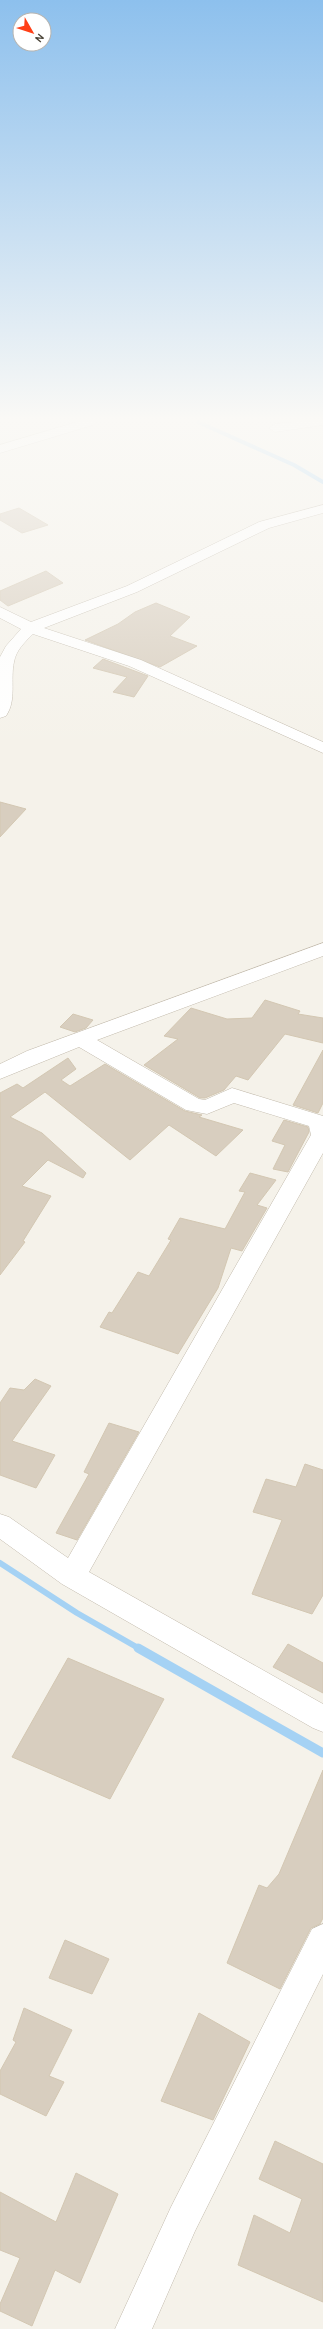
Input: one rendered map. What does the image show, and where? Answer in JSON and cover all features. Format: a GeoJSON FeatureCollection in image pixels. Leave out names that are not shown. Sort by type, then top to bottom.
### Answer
{"type":"FeatureCollection","features":[{"type":"Feature","properties":{"kind":"street"},"geometry":{"type":"LineString","coordinates":[[0,713],[6,662],[11,649],[30,628],[132,589],[252,531]]}},
{"type":"Feature","properties":{"kind":"street"},"geometry":{"type":"LineString","coordinates":[[0,612],[30,628],[135,663],[323,748]]}},
{"type":"Feature","properties":{"kind":"street"},"geometry":{"type":"LineString","coordinates":[[0,1072],[34,1056],[323,949]]}},
{"type":"Feature","properties":{"kind":"street"},"geometry":{"type":"LineString","coordinates":[[72,1576],[322,1135],[318,1122],[232,1095],[207,1107],[194,1105],[81,1039]]}},
{"type":"Feature","properties":{"kind":"street"},"geometry":{"type":"LineString","coordinates":[[0,1525],[72,1576],[323,1719]]}},
{"type":"Feature","properties":{"kind":"street"},"geometry":{"type":"LineString","coordinates":[[133,2329],[183,2219],[323,1940]]}},
{"type":"Feature","properties":{"kind":"building"},"geometry":{"type":"Polygon","coordinates":[[[18,531],[30,531],[22,533],[18,531]]]}},
{"type":"Feature","properties":{"kind":"building"},"geometry":{"type":"Polygon","coordinates":[[[46,571],[63,583],[8,606],[0,600],[0,591],[46,571]]]}},
{"type":"Feature","properties":{"kind":"building"},"geometry":{"type":"Polygon","coordinates":[[[156,603],[190,617],[170,636],[197,646],[160,667],[85,640],[118,624],[135,612],[156,603]]]}},
{"type":"Feature","properties":{"kind":"building"},"geometry":{"type":"Polygon","coordinates":[[[103,659],[148,676],[134,697],[113,692],[127,677],[93,668],[103,659]]]}},
{"type":"Feature","properties":{"kind":"building"},"geometry":{"type":"Polygon","coordinates":[[[0,802],[26,809],[0,837],[0,802]]]}},
{"type":"Feature","properties":{"kind":"building"},"geometry":{"type":"Polygon","coordinates":[[[265,1000],[300,1011],[298,1014],[323,1018],[323,1043],[285,1034],[248,1080],[236,1076],[224,1090],[205,1098],[200,1098],[144,1065],[178,1039],[164,1036],[191,1008],[227,1019],[252,1018],[265,1000]]]}},
{"type":"Feature","properties":{"kind":"building"},"geometry":{"type":"Polygon","coordinates":[[[73,1014],[93,1020],[86,1028],[75,1032],[60,1027],[73,1014]]]}},
{"type":"Feature","properties":{"kind":"building"},"geometry":{"type":"Polygon","coordinates":[[[323,1050],[323,1103],[318,1113],[293,1105],[323,1050]]]}},
{"type":"Feature","properties":{"kind":"building"},"geometry":{"type":"Polygon","coordinates":[[[68,1058],[76,1069],[61,1080],[70,1086],[105,1064],[185,1111],[202,1115],[199,1117],[243,1130],[216,1156],[169,1125],[130,1160],[45,1092],[10,1117],[42,1133],[86,1173],[83,1178],[48,1160],[22,1186],[51,1196],[23,1241],[25,1242],[0,1275],[0,1093],[17,1084],[23,1088],[68,1058]]]}},
{"type":"Feature","properties":{"kind":"building"},"geometry":{"type":"Polygon","coordinates":[[[284,1120],[308,1127],[309,1132],[288,1172],[273,1169],[285,1145],[272,1141],[284,1120]]]}},
{"type":"Feature","properties":{"kind":"building"},"geometry":{"type":"Polygon","coordinates":[[[250,1173],[276,1180],[257,1205],[267,1208],[242,1251],[231,1248],[218,1288],[178,1354],[100,1327],[109,1312],[112,1313],[138,1272],[149,1276],[171,1240],[168,1239],[180,1218],[225,1229],[245,1192],[239,1191],[250,1173]]]}},
{"type":"Feature","properties":{"kind":"building"},"geometry":{"type":"Polygon","coordinates":[[[35,1379],[51,1386],[12,1441],[55,1455],[36,1488],[0,1475],[0,1403],[10,1388],[24,1390],[35,1379]]]}},
{"type":"Feature","properties":{"kind":"building"},"geometry":{"type":"Polygon","coordinates":[[[109,1423],[139,1432],[77,1540],[56,1533],[89,1474],[84,1472],[109,1423]]]}},
{"type":"Feature","properties":{"kind":"building"},"geometry":{"type":"Polygon","coordinates":[[[305,1464],[323,1470],[323,1595],[312,1614],[252,1594],[282,1520],[253,1512],[266,1479],[296,1487],[305,1464]]]}},
{"type":"Feature","properties":{"kind":"building"},"geometry":{"type":"Polygon","coordinates":[[[288,1644],[323,1663],[323,1693],[273,1667],[288,1644]]]}},
{"type":"Feature","properties":{"kind":"building"},"geometry":{"type":"Polygon","coordinates":[[[68,1658],[164,1699],[110,1799],[12,1757],[68,1658]]]}},
{"type":"Feature","properties":{"kind":"building"},"geometry":{"type":"Polygon","coordinates":[[[323,1770],[323,1918],[320,1924],[311,1928],[280,1989],[227,1963],[259,1885],[267,1888],[279,1874],[323,1770]]]}},
{"type":"Feature","properties":{"kind":"building"},"geometry":{"type":"Polygon","coordinates":[[[65,1940],[109,1959],[92,1994],[49,1978],[65,1940]]]}},
{"type":"Feature","properties":{"kind":"building"},"geometry":{"type":"Polygon","coordinates":[[[24,2008],[72,2030],[49,2076],[64,2082],[46,2116],[0,2094],[0,2071],[16,2042],[13,2040],[24,2008]]]}},
{"type":"Feature","properties":{"kind":"building"},"geometry":{"type":"Polygon","coordinates":[[[199,2013],[250,2042],[213,2120],[161,2101],[199,2013]]]}},
{"type":"Feature","properties":{"kind":"building"},"geometry":{"type":"Polygon","coordinates":[[[275,2141],[323,2164],[323,2302],[238,2265],[254,2215],[290,2233],[302,2199],[259,2179],[275,2141]]]}},
{"type":"Feature","properties":{"kind":"building"},"geometry":{"type":"Polygon","coordinates":[[[76,2173],[118,2194],[80,2283],[55,2270],[32,2326],[0,2311],[0,2304],[20,2258],[0,2250],[0,2192],[56,2222],[76,2173]]]}},
{"type":"Feature","properties":{"kind":"waterway"},"geometry":{"type":"LineString","coordinates":[[0,1563],[77,1613],[140,1649]]}},
{"type":"Feature","properties":{"kind":"waterway"},"geometry":{"type":"LineString","coordinates":[[138,1648],[323,1753]]}}]}
